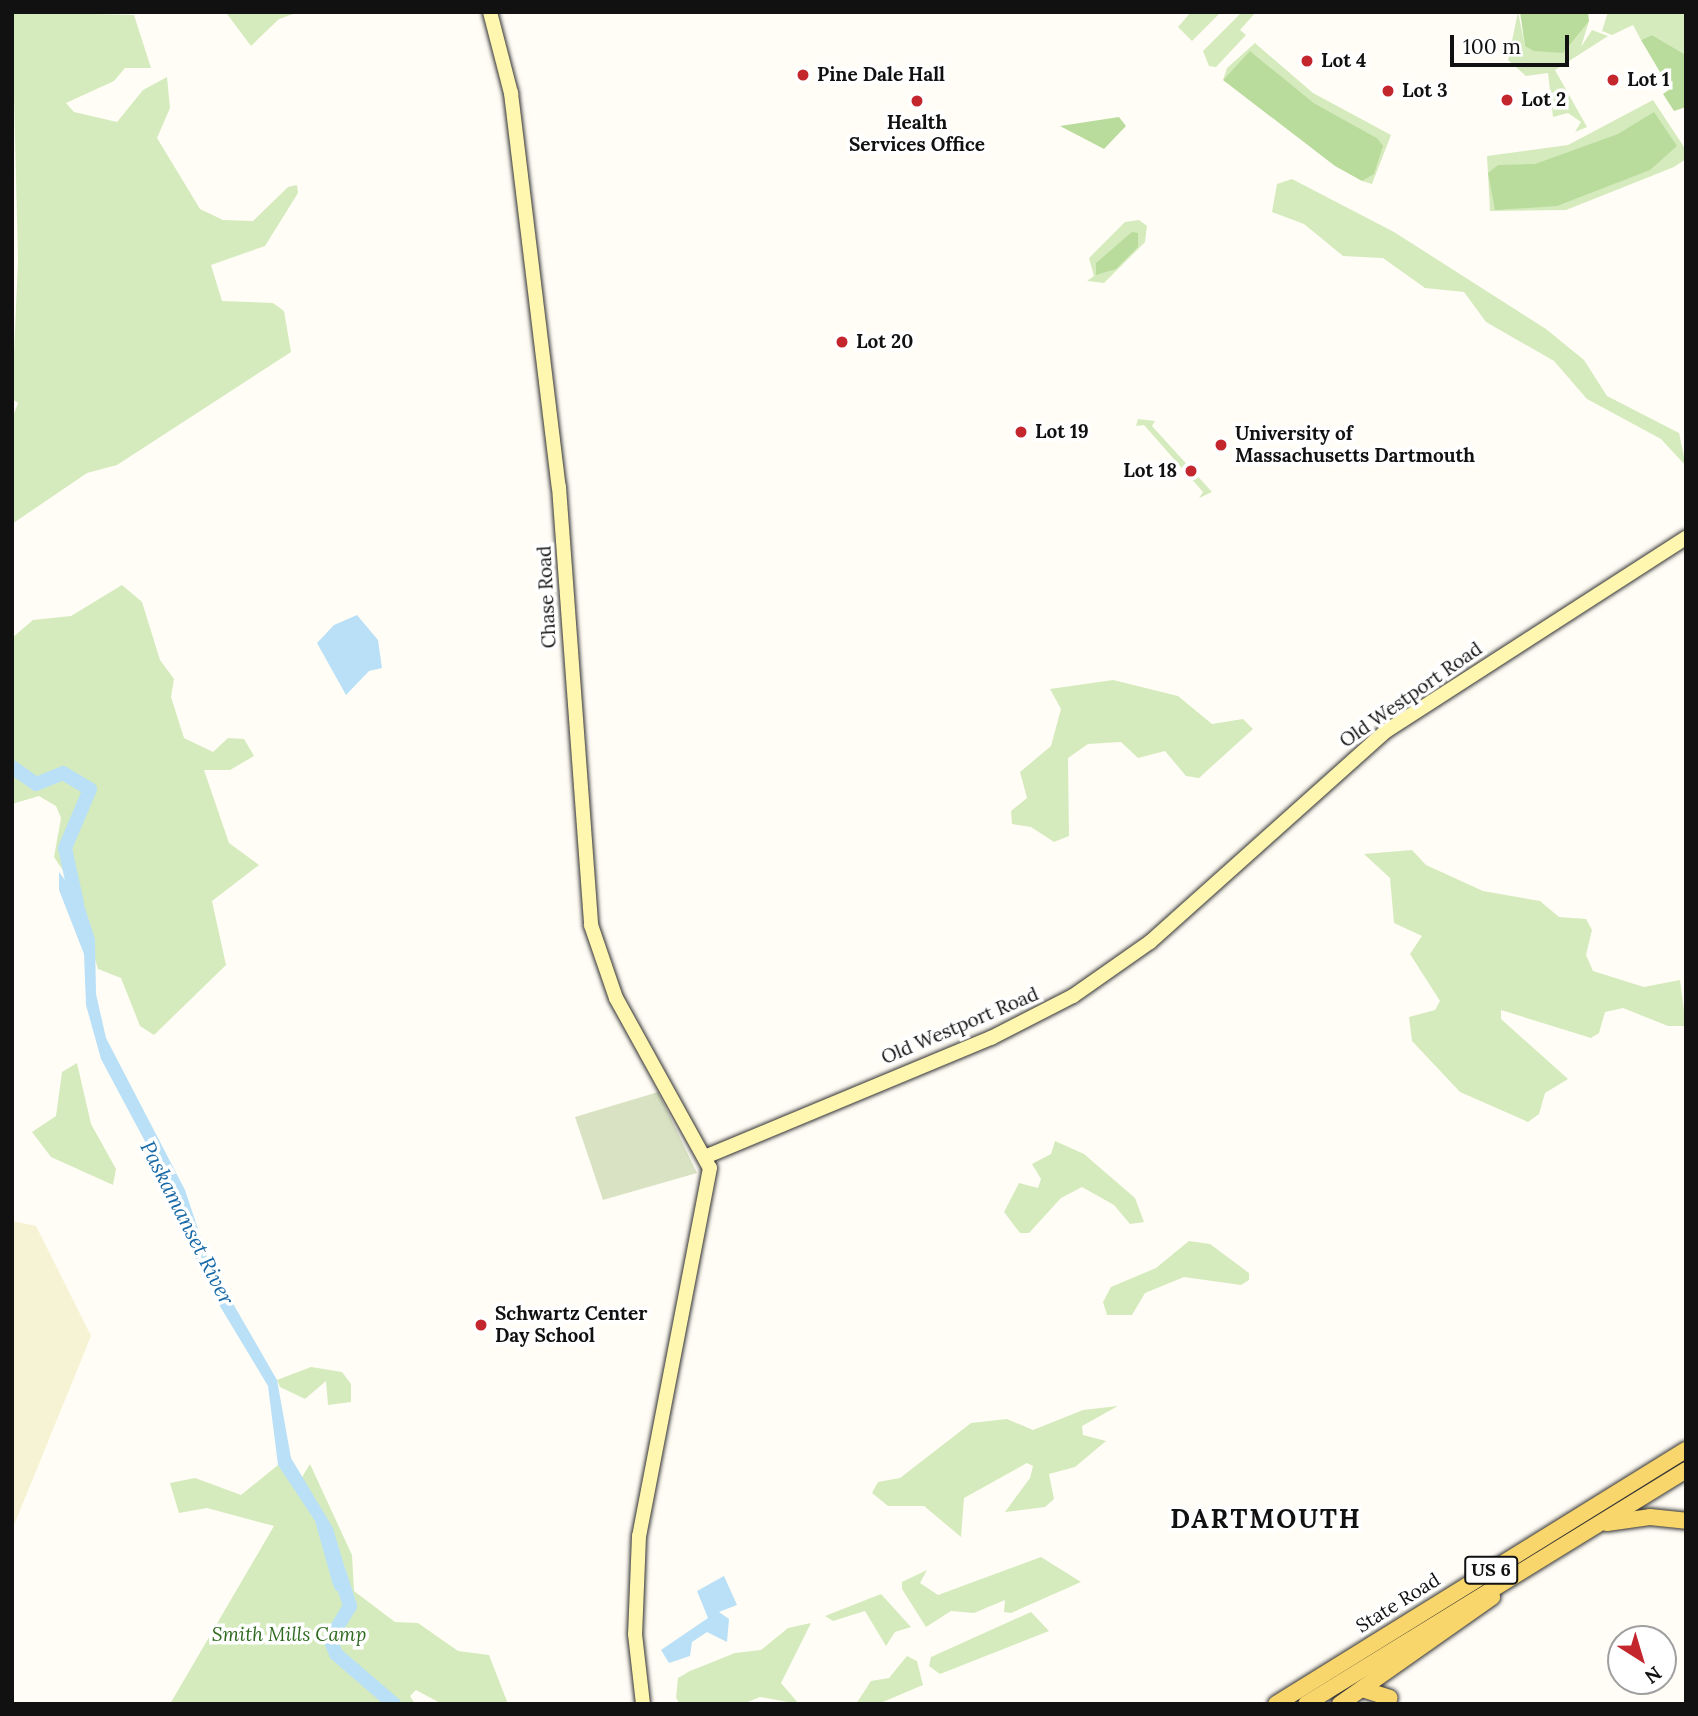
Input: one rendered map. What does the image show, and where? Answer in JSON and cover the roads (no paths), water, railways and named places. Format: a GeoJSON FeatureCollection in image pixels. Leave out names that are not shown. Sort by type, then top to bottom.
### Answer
{"type":"FeatureCollection","features":[{"type":"Feature","properties":{"kind":"main road","name":"Chase Road"},"geometry":{"type":"LineString","coordinates":[[489,12],[511,93],[559,487],[591,925],[616,998],[707,1156]]}},
{"type":"Feature","properties":{"kind":"main road","name":"Old Westport Road"},"geometry":{"type":"LineString","coordinates":[[707,1156],[990,1038],[1073,996],[1150,942],[1386,731],[1686,538]]}},
{"type":"Feature","properties":{"kind":"main road"},"geometry":{"type":"LineString","coordinates":[[643,1704],[635,1634],[639,1536],[711,1184],[707,1156]]}},
{"type":"Feature","properties":{"kind":"main road","name":"State Road"},"geometry":{"type":"LineString","coordinates":[[1276,1704],[1686,1450]]}},
{"type":"Feature","properties":{"kind":"main road","name":"State Road"},"geometry":{"type":"LineString","coordinates":[[1306,1704],[1686,1470]]}},
{"type":"Feature","properties":{"kind":"main road"},"geometry":{"type":"LineString","coordinates":[[1594,1526],[1641,1517],[1686,1521]]}},
{"type":"Feature","properties":{"kind":"main road"},"geometry":{"type":"LineString","coordinates":[[1340,1704],[1463,1623],[1526,1568]]}},
{"type":"Feature","properties":{"kind":"main road"},"geometry":{"type":"LineString","coordinates":[[1362,1689],[1390,1698],[1391,1671]]}},
{"type":"Feature","properties":{"kind":"water"},"geometry":{"type":"Polygon","coordinates":[[[357,615],[378,640],[382,668],[369,671],[346,695],[317,643],[334,625],[357,615]]]}},
{"type":"Feature","properties":{"kind":"water"},"geometry":{"type":"Polygon","coordinates":[[[59,872],[84,905],[95,939],[96,994],[106,1038],[185,1190],[209,1262],[277,1380],[291,1458],[333,1528],[351,1589],[336,1591],[333,1585],[315,1521],[278,1465],[268,1386],[215,1298],[167,1201],[164,1177],[101,1059],[86,1005],[84,954],[59,890],[59,872]]]}},
{"type":"Feature","properties":{"kind":"water"},"geometry":{"type":"Polygon","coordinates":[[[724,1576],[737,1605],[719,1612],[729,1619],[727,1642],[707,1632],[692,1642],[690,1656],[669,1663],[661,1650],[708,1618],[697,1591],[724,1576]]]}},
{"type":"Feature","properties":{"kind":"waterway","name":"Paskamanset River"},"geometry":{"type":"LineString","coordinates":[[12,767],[36,784],[63,773],[90,789],[65,848],[77,903]]}},
{"type":"Feature","properties":{"kind":"waterway","name":"Paskamanset River"},"geometry":{"type":"LineString","coordinates":[[339,1572],[350,1606],[330,1639],[336,1654],[394,1704]]}},
{"type":"Feature","properties":{"kind":"place","name":"Lot 4"},"geometry":{"type":"Point","coordinates":[1307,61]}},
{"type":"Feature","properties":{"kind":"place","name":"Pine Dale Hall"},"geometry":{"type":"Point","coordinates":[803,75]}},
{"type":"Feature","properties":{"kind":"place","name":"Lot 1"},"geometry":{"type":"Point","coordinates":[1613,80]}},
{"type":"Feature","properties":{"kind":"place","name":"Lot 3"},"geometry":{"type":"Point","coordinates":[1388,91]}},
{"type":"Feature","properties":{"kind":"place","name":"Lot 2"},"geometry":{"type":"Point","coordinates":[1507,100]}},
{"type":"Feature","properties":{"kind":"place","name":"Health Services Office"},"geometry":{"type":"Point","coordinates":[917,101]}},
{"type":"Feature","properties":{"kind":"place","name":"Lot 20"},"geometry":{"type":"Point","coordinates":[842,342]}},
{"type":"Feature","properties":{"kind":"place","name":"Lot 19"},"geometry":{"type":"Point","coordinates":[1021,432]}},
{"type":"Feature","properties":{"kind":"place","name":"University of Massachusetts Dartmouth"},"geometry":{"type":"Point","coordinates":[1221,445]}},
{"type":"Feature","properties":{"kind":"place","name":"Lot 18"},"geometry":{"type":"Point","coordinates":[1191,471]}},
{"type":"Feature","properties":{"kind":"place","name":"Schwartz Center Day School"},"geometry":{"type":"Point","coordinates":[481,1325]}},
{"type":"Feature","properties":{"kind":"district","name":"DARTMOUTH"},"geometry":{"type":"Point","coordinates":[1266,1519]}},
{"type":"Feature","properties":{"kind":"park label","name":"Smith Mills Camp"},"geometry":{"type":"Point","coordinates":[289,1635]}}]}
